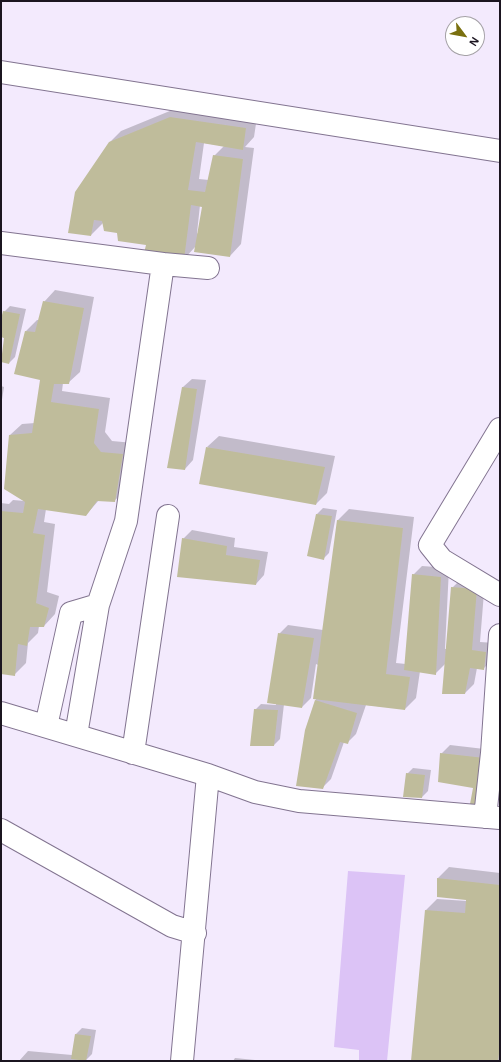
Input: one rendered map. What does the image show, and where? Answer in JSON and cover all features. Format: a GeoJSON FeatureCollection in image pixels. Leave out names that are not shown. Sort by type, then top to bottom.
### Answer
{"type":"FeatureCollection","features":[{"type":"Feature","properties":{"kind":"street"},"geometry":{"type":"LineString","coordinates":[[1,72],[500,151]]}},
{"type":"Feature","properties":{"kind":"street"},"geometry":{"type":"LineString","coordinates":[[1,243],[163,264],[208,268]]}},
{"type":"Feature","properties":{"kind":"street"},"geometry":{"type":"LineString","coordinates":[[76,735],[98,605],[126,521],[163,264]]}},
{"type":"Feature","properties":{"kind":"street"},"geometry":{"type":"LineString","coordinates":[[500,429],[430,545],[442,560],[500,595]]}},
{"type":"Feature","properties":{"kind":"street"},"geometry":{"type":"LineString","coordinates":[[133,753],[168,516]]}},
{"type":"Feature","properties":{"kind":"street"},"geometry":{"type":"LineString","coordinates":[[46,726],[71,613],[98,605]]}},
{"type":"Feature","properties":{"kind":"street"},"geometry":{"type":"LineString","coordinates":[[1,713],[208,775],[255,792],[299,801],[492,818],[492,753],[500,634]]}},
{"type":"Feature","properties":{"kind":"street"},"geometry":{"type":"LineString","coordinates":[[182,1061],[208,775]]}},
{"type":"Feature","properties":{"kind":"street"},"geometry":{"type":"LineString","coordinates":[[1,830],[172,926],[194,932]]}},
{"type":"Feature","properties":{"kind":"shaded area"},"geometry":{"type":"Polygon","coordinates":[[[348,871],[405,875],[387,1061],[359,1061],[359,1050],[334,1047],[348,871]]]}},
{"type":"Feature","properties":{"kind":"building"},"geometry":{"type":"Polygon","coordinates":[[[170,117],[246,128],[243,150],[196,142],[188,190],[205,192],[213,155],[243,159],[230,257],[194,252],[202,207],[191,205],[184,260],[144,253],[146,245],[118,241],[117,233],[104,231],[102,221],[94,220],[91,236],[68,233],[75,192],[109,142],[170,117]]]}},
{"type":"Feature","properties":{"kind":"building"},"geometry":{"type":"Polygon","coordinates":[[[43,301],[84,308],[69,384],[54,384],[51,402],[99,409],[94,443],[101,452],[123,454],[115,502],[97,501],[86,516],[38,509],[33,533],[45,535],[36,603],[49,608],[44,627],[30,627],[27,646],[18,644],[15,676],[1,674],[1,511],[23,513],[25,502],[4,489],[9,435],[32,433],[40,380],[14,374],[25,331],[35,332],[43,301]]]}},
{"type":"Feature","properties":{"kind":"building"},"geometry":{"type":"Polygon","coordinates":[[[3,311],[20,314],[9,364],[1,362],[4,338],[1,337],[1,319],[3,311]]]}},
{"type":"Feature","properties":{"kind":"building"},"geometry":{"type":"Polygon","coordinates":[[[182,387],[197,389],[185,470],[167,468],[182,387]]]}},
{"type":"Feature","properties":{"kind":"building"},"geometry":{"type":"Polygon","coordinates":[[[206,447],[325,467],[316,505],[199,484],[206,447]]]}},
{"type":"Feature","properties":{"kind":"building"},"geometry":{"type":"Polygon","coordinates":[[[316,514],[332,516],[324,560],[307,556],[316,514]]]}},
{"type":"Feature","properties":{"kind":"building"},"geometry":{"type":"Polygon","coordinates":[[[337,520],[403,528],[386,674],[410,677],[405,710],[313,699],[337,520]]]}},
{"type":"Feature","properties":{"kind":"building"},"geometry":{"type":"Polygon","coordinates":[[[182,538],[227,546],[226,555],[260,560],[256,585],[177,577],[182,538]]]}},
{"type":"Feature","properties":{"kind":"building"},"geometry":{"type":"Polygon","coordinates":[[[412,574],[441,577],[436,675],[404,670],[412,574]]]}},
{"type":"Feature","properties":{"kind":"building"},"geometry":{"type":"Polygon","coordinates":[[[451,587],[477,589],[472,650],[486,652],[484,670],[470,668],[465,694],[442,694],[451,587]]]}},
{"type":"Feature","properties":{"kind":"building"},"geometry":{"type":"Polygon","coordinates":[[[278,633],[314,638],[302,708],[267,703],[278,633]]]}},
{"type":"Feature","properties":{"kind":"building"},"geometry":{"type":"Polygon","coordinates":[[[315,700],[357,713],[348,744],[340,742],[323,789],[296,786],[305,730],[315,700]]]}},
{"type":"Feature","properties":{"kind":"building"},"geometry":{"type":"Polygon","coordinates":[[[254,709],[278,710],[274,746],[250,746],[254,709]]]}},
{"type":"Feature","properties":{"kind":"building"},"geometry":{"type":"Polygon","coordinates":[[[440,753],[485,758],[481,804],[470,804],[473,788],[438,782],[440,753]]]}},
{"type":"Feature","properties":{"kind":"building"},"geometry":{"type":"Polygon","coordinates":[[[406,773],[425,775],[422,798],[403,797],[406,773]]]}},
{"type":"Feature","properties":{"kind":"building"},"geometry":{"type":"Polygon","coordinates":[[[437,878],[500,885],[500,1047],[498,1061],[411,1061],[425,910],[465,913],[466,900],[437,897],[437,878]]]}},
{"type":"Feature","properties":{"kind":"building"},"geometry":{"type":"Polygon","coordinates":[[[75,1034],[91,1036],[86,1061],[71,1059],[75,1034]]]}}]}
